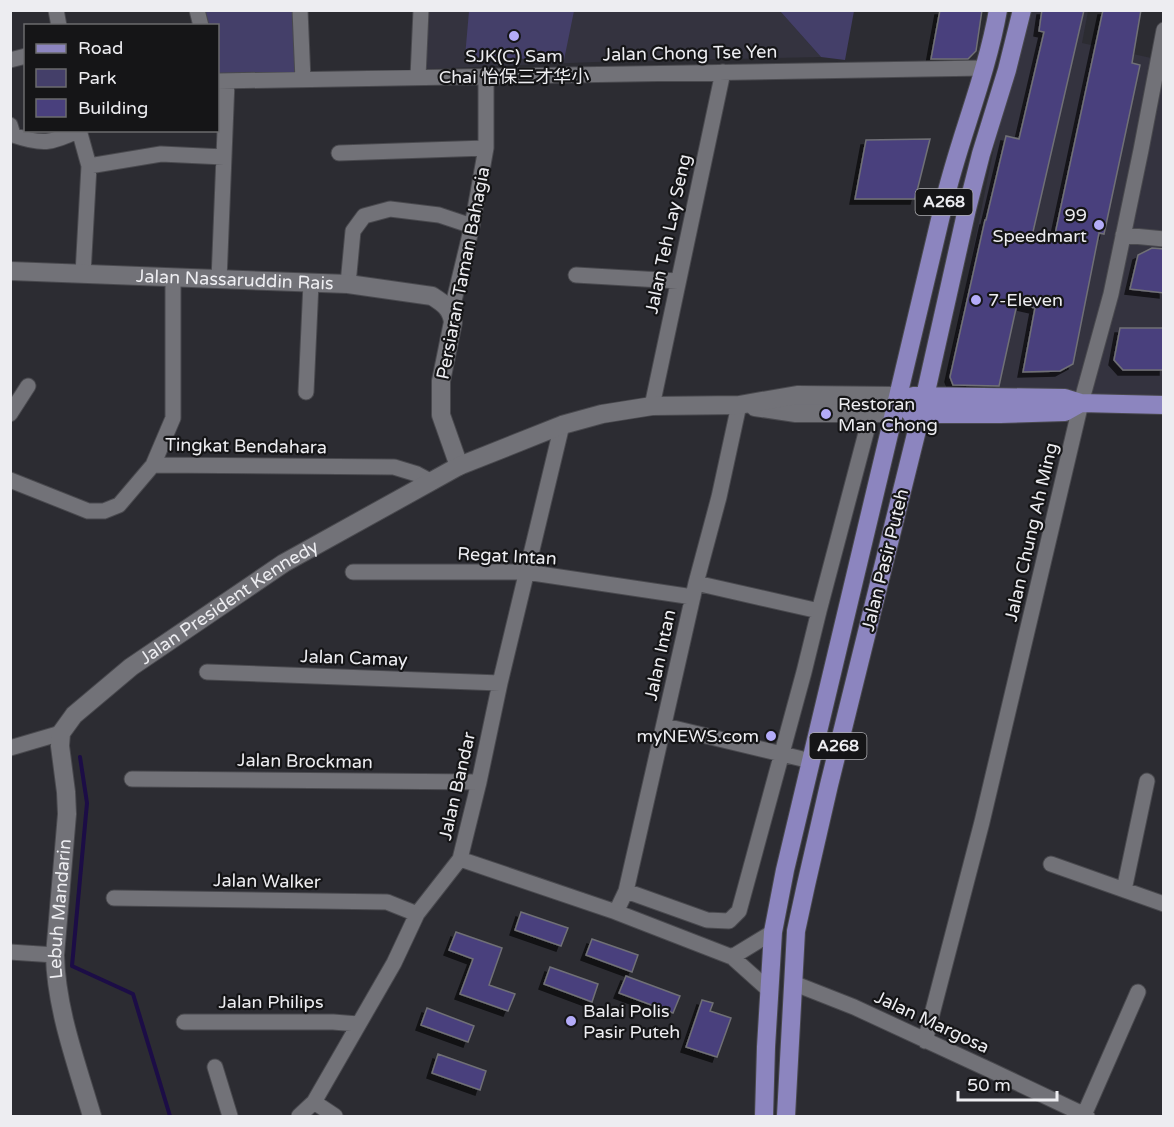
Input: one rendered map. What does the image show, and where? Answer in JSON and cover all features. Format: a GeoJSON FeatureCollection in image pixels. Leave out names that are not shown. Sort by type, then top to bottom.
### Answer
{"type":"FeatureCollection","features":[{"type":"Feature","properties":{"kind":"main road","name":"Jalan Pasir Puteh"},"geometry":{"type":"LineString","coordinates":[[764,1116],[773,932],[785,870],[944,204],[984,68],[998,10]]}},
{"type":"Feature","properties":{"kind":"main road","name":"Jalan Pasir Puteh"},"geometry":{"type":"LineString","coordinates":[[786,1116],[796,931],[829,784],[923,405],[969,198],[1010,60],[1022,10]]}},
{"type":"Feature","properties":{"kind":"main road","name":"Jalan Nassaruddin Rais"},"geometry":{"type":"LineString","coordinates":[[10,271],[348,284],[432,296],[452,312]]}},
{"type":"Feature","properties":{"kind":"main road","name":"Persiaran Taman Bahagia"},"geometry":{"type":"LineString","coordinates":[[452,312],[453,322],[441,381],[441,414],[459,466]]}},
{"type":"Feature","properties":{"kind":"main road"},"geometry":{"type":"LineString","coordinates":[[739,405],[796,395],[875,395],[897,404],[923,405],[1065,398],[1081,403],[1164,405]]}},
{"type":"Feature","properties":{"kind":"main road"},"geometry":{"type":"LineString","coordinates":[[739,405],[796,413],[871,414],[897,404]]}},
{"type":"Feature","properties":{"kind":"main road","name":"Jalan President Kennedy"},"geometry":{"type":"LineString","coordinates":[[61,733],[74,715],[131,667],[284,563],[459,466],[562,425],[602,414],[652,406],[739,405]]}},
{"type":"Feature","properties":{"kind":"main road","name":"Lebuh Mandarin"},"geometry":{"type":"LineString","coordinates":[[61,733],[60,746],[67,814],[54,956],[55,975],[59,1001],[92,1116]]}},
{"type":"Feature","properties":{"kind":"street"},"geometry":{"type":"LineString","coordinates":[[300,10],[303,80]]}},
{"type":"Feature","properties":{"kind":"street"},"geometry":{"type":"LineString","coordinates":[[418,78],[421,10]]}},
{"type":"Feature","properties":{"kind":"street","name":"Jalan Chung Ah Ming"},"geometry":{"type":"LineString","coordinates":[[925,1041],[982,822],[1081,403],[1111,294],[1160,71],[1164,30]]}},
{"type":"Feature","properties":{"kind":"street","name":"Jalan Chong Tse Yen"},"geometry":{"type":"LineString","coordinates":[[222,81],[984,68]]}},
{"type":"Feature","properties":{"kind":"street","name":"Jalan Teh Lay Seng"},"geometry":{"type":"LineString","coordinates":[[652,406],[723,72]]}},
{"type":"Feature","properties":{"kind":"street","name":"Persiaran Taman Bahagia"},"geometry":{"type":"LineString","coordinates":[[452,312],[472,226],[486,148],[486,76]]}},
{"type":"Feature","properties":{"kind":"street"},"geometry":{"type":"LineString","coordinates":[[219,280],[224,157],[222,81]]}},
{"type":"Feature","properties":{"kind":"street"},"geometry":{"type":"LineString","coordinates":[[10,125],[13,135],[31,141],[47,142],[62,139],[75,132]]}},
{"type":"Feature","properties":{"kind":"street"},"geometry":{"type":"LineString","coordinates":[[80,132],[88,166],[83,274]]}},
{"type":"Feature","properties":{"kind":"street"},"geometry":{"type":"LineString","coordinates":[[339,153],[486,148]]}},
{"type":"Feature","properties":{"kind":"street"},"geometry":{"type":"LineString","coordinates":[[88,166],[161,154],[224,157]]}},
{"type":"Feature","properties":{"kind":"street"},"geometry":{"type":"LineString","coordinates":[[348,284],[353,231],[364,216],[390,209],[439,215],[472,226]]}},
{"type":"Feature","properties":{"kind":"street"},"geometry":{"type":"LineString","coordinates":[[1123,235],[1164,239]]}},
{"type":"Feature","properties":{"kind":"street"},"geometry":{"type":"LineString","coordinates":[[576,275],[678,281]]}},
{"type":"Feature","properties":{"kind":"street"},"geometry":{"type":"LineString","coordinates":[[153,465],[173,418],[173,278]]}},
{"type":"Feature","properties":{"kind":"street"},"geometry":{"type":"LineString","coordinates":[[306,393],[311,283]]}},
{"type":"Feature","properties":{"kind":"street"},"geometry":{"type":"LineString","coordinates":[[10,414],[28,386]]}},
{"type":"Feature","properties":{"kind":"street","name":"Jalan Intan"},"geometry":{"type":"LineString","coordinates":[[616,912],[626,891],[739,405]]}},
{"type":"Feature","properties":{"kind":"street"},"geometry":{"type":"LineString","coordinates":[[626,891],[707,920],[729,921],[739,911],[871,414]]}},
{"type":"Feature","properties":{"kind":"street","name":"Jalan Bandar"},"geometry":{"type":"LineString","coordinates":[[299,1116],[314,1101],[394,963],[417,914],[460,859],[562,425]]}},
{"type":"Feature","properties":{"kind":"street","name":"Tingkat Bendahara"},"geometry":{"type":"LineString","coordinates":[[10,480],[88,511],[104,511],[120,505],[153,465],[394,467],[417,474],[432,482]]}},
{"type":"Feature","properties":{"kind":"street","name":"Regat Intan"},"geometry":{"type":"LineString","coordinates":[[353,572],[526,572],[695,590],[819,611]]}},
{"type":"Feature","properties":{"kind":"street","name":"Jalan Camay"},"geometry":{"type":"LineString","coordinates":[[207,672],[500,682]]}},
{"type":"Feature","properties":{"kind":"street"},"geometry":{"type":"LineString","coordinates":[[665,726],[811,761]]}},
{"type":"Feature","properties":{"kind":"street"},"geometry":{"type":"LineString","coordinates":[[10,748],[61,733]]}},
{"type":"Feature","properties":{"kind":"street","name":"Jalan Brockman"},"geometry":{"type":"LineString","coordinates":[[132,779],[479,782]]}},
{"type":"Feature","properties":{"kind":"street"},"geometry":{"type":"LineString","coordinates":[[1124,890],[1147,781]]}},
{"type":"Feature","properties":{"kind":"street"},"geometry":{"type":"LineString","coordinates":[[460,859],[616,912],[732,957],[770,991]]}},
{"type":"Feature","properties":{"kind":"street"},"geometry":{"type":"LineString","coordinates":[[1051,864],[1164,904]]}},
{"type":"Feature","properties":{"kind":"street","name":"Jalan Walker"},"geometry":{"type":"LineString","coordinates":[[114,898],[387,902],[417,914]]}},
{"type":"Feature","properties":{"kind":"street"},"geometry":{"type":"LineString","coordinates":[[732,957],[773,932]]}},
{"type":"Feature","properties":{"kind":"street"},"geometry":{"type":"LineString","coordinates":[[10,952],[54,956]]}},
{"type":"Feature","properties":{"kind":"street","name":"Jalan Margosa"},"geometry":{"type":"LineString","coordinates":[[793,983],[854,1007],[1085,1116]]}},
{"type":"Feature","properties":{"kind":"street"},"geometry":{"type":"LineString","coordinates":[[1085,1116],[1138,992]]}},
{"type":"Feature","properties":{"kind":"street","name":"Jalan Philips"},"geometry":{"type":"LineString","coordinates":[[184,1022],[358,1024]]}},
{"type":"Feature","properties":{"kind":"street"},"geometry":{"type":"LineString","coordinates":[[215,1067],[230,1116]]}},
{"type":"Feature","properties":{"kind":"street"},"geometry":{"type":"LineString","coordinates":[[314,1101],[335,1116]]}},
{"type":"Feature","properties":{"kind":"shaded area"},"geometry":{"type":"Polygon","coordinates":[[[429,10],[780,11],[821,57],[595,62],[426,69],[429,10]]]}},
{"type":"Feature","properties":{"kind":"shaded area"},"geometry":{"type":"Polygon","coordinates":[[[1022,11],[1088,11],[1082,43],[1156,59],[1163,24],[1163,401],[943,397],[1022,11]]]}},
{"type":"Feature","properties":{"kind":"green space"},"geometry":{"type":"Polygon","coordinates":[[[469,11],[574,11],[564,60],[465,57],[469,11]]]}},
{"type":"Feature","properties":{"kind":"green space"},"geometry":{"type":"Polygon","coordinates":[[[780,11],[854,11],[845,60],[821,57],[780,11]]]}},
{"type":"Feature","properties":{"kind":"green space"},"geometry":{"type":"Polygon","coordinates":[[[205,12],[293,12],[295,73],[219,74],[219,24],[208,24],[205,12]]]}},
{"type":"Feature","properties":{"kind":"building"},"geometry":{"type":"Polygon","coordinates":[[[940,10],[982,10],[976,51],[968,59],[931,59],[940,10]]]}},
{"type":"Feature","properties":{"kind":"building"},"geometry":{"type":"Polygon","coordinates":[[[1042,10],[1084,10],[1032,236],[1054,239],[1103,10],[1141,10],[1132,63],[1140,65],[1104,234],[1099,233],[1073,364],[1060,371],[1023,372],[1035,308],[1017,304],[999,386],[953,385],[950,377],[1006,136],[1019,139],[1044,32],[1039,31],[1042,10]]]}},
{"type":"Feature","properties":{"kind":"building"},"geometry":{"type":"Polygon","coordinates":[[[930,139],[915,199],[855,199],[866,140],[930,139]]]}},
{"type":"Feature","properties":{"kind":"building"},"geometry":{"type":"Polygon","coordinates":[[[1152,248],[1164,249],[1164,293],[1130,289],[1138,255],[1152,248]]]}},
{"type":"Feature","properties":{"kind":"building"},"geometry":{"type":"Polygon","coordinates":[[[1120,328],[1164,328],[1164,370],[1123,370],[1114,360],[1120,328]]]}},
{"type":"Feature","properties":{"kind":"building"},"geometry":{"type":"Polygon","coordinates":[[[521,912],[568,928],[561,946],[515,930],[521,912]]]}},
{"type":"Feature","properties":{"kind":"building"},"geometry":{"type":"Polygon","coordinates":[[[456,932],[502,948],[489,985],[515,994],[508,1011],[460,994],[473,959],[449,950],[456,932]]]}},
{"type":"Feature","properties":{"kind":"building"},"geometry":{"type":"Polygon","coordinates":[[[592,939],[638,955],[632,972],[586,955],[592,939]]]}},
{"type":"Feature","properties":{"kind":"building"},"geometry":{"type":"Polygon","coordinates":[[[550,967],[598,984],[592,1002],[544,984],[550,967]]]}},
{"type":"Feature","properties":{"kind":"building"},"geometry":{"type":"Polygon","coordinates":[[[626,976],[680,996],[673,1013],[619,993],[626,976]]]}},
{"type":"Feature","properties":{"kind":"building"},"geometry":{"type":"Polygon","coordinates":[[[702,1000],[713,1003],[710,1011],[731,1018],[717,1057],[686,1047],[702,1000]]]}},
{"type":"Feature","properties":{"kind":"building"},"geometry":{"type":"Polygon","coordinates":[[[427,1008],[474,1026],[468,1042],[421,1025],[427,1008]]]}},
{"type":"Feature","properties":{"kind":"building"},"geometry":{"type":"Polygon","coordinates":[[[438,1054],[486,1071],[480,1090],[432,1073],[438,1054]]]}},
{"type":"Feature","properties":{"kind":"waterway"},"geometry":{"type":"LineString","coordinates":[[80,757],[87,803],[72,966],[133,994],[170,1116]]}},
{"type":"Feature","properties":{"kind":"place","name":"SJK(C) Sam Chai 怡保三才华小"},"geometry":{"type":"Point","coordinates":[514,36]}},
{"type":"Feature","properties":{"kind":"place","name":"99 Speedmart"},"geometry":{"type":"Point","coordinates":[1099,225]}},
{"type":"Feature","properties":{"kind":"place","name":"7-Eleven"},"geometry":{"type":"Point","coordinates":[976,300]}},
{"type":"Feature","properties":{"kind":"place","name":"Restoran Man Chong"},"geometry":{"type":"Point","coordinates":[826,414]}},
{"type":"Feature","properties":{"kind":"place","name":"myNEWS.com"},"geometry":{"type":"Point","coordinates":[771,736]}},
{"type":"Feature","properties":{"kind":"place","name":"Balai Polis Pasir Puteh"},"geometry":{"type":"Point","coordinates":[571,1021]}}]}
